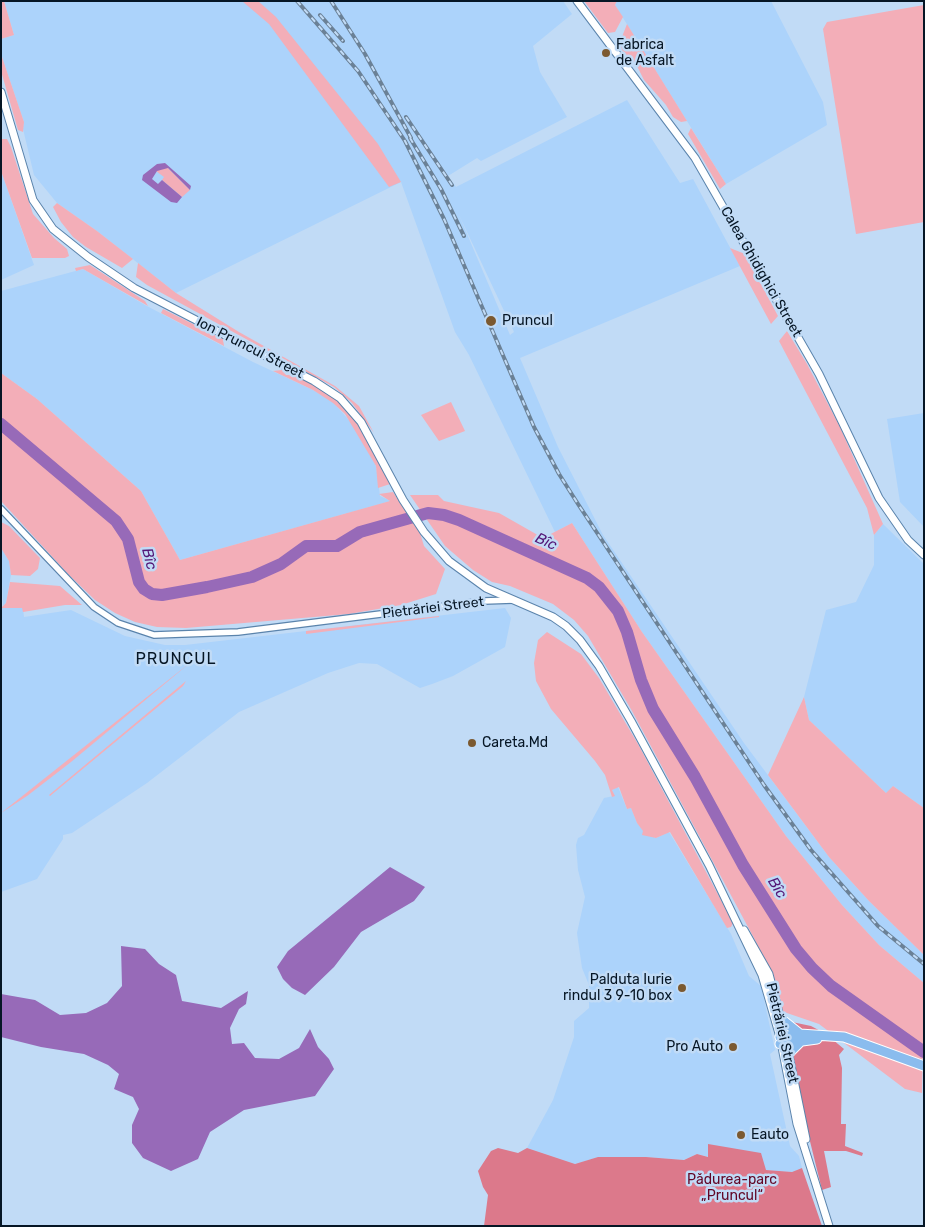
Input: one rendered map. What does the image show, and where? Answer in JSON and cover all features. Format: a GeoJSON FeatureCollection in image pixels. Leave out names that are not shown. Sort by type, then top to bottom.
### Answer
{"type":"FeatureCollection","features":[{"type":"Feature","properties":{"kind":"highway"},"geometry":{"type":"LineString","coordinates":[[780,1018],[801,1038]]}},
{"type":"Feature","properties":{"kind":"highway"},"geometry":{"type":"LineString","coordinates":[[783,1040],[840,1036],[859,1041],[924,1066]]}},
{"type":"Feature","properties":{"kind":"highway"},"geometry":{"type":"LineString","coordinates":[[788,1054],[801,1038]]}},
{"type":"Feature","properties":{"kind":"street","name":"Calea Ghidighici Street"},"geometry":{"type":"LineString","coordinates":[[577,1],[695,158],[819,374],[879,498],[908,540],[924,555]]}},
{"type":"Feature","properties":{"kind":"street","name":"Ion Pruncul Street"},"geometry":{"type":"LineString","coordinates":[[1,92],[33,200],[53,229],[88,257],[134,288],[314,381],[340,398],[362,422],[403,500],[424,532],[449,561],[486,588],[516,600]]}},
{"type":"Feature","properties":{"kind":"street","name":"Pietrăriei Street"},"geometry":{"type":"LineString","coordinates":[[1,509],[94,608],[118,623],[154,634],[174,636],[238,632],[484,601],[516,600],[553,617],[566,626],[580,640],[599,666],[709,865],[738,922],[762,975],[788,1054],[803,1124],[806,1152]]}},
{"type":"Feature","properties":{"kind":"street","name":"Pietrăriei Street"},"geometry":{"type":"LineString","coordinates":[[738,922],[751,939],[769,974],[780,1018],[797,1124],[829,1226]]}},
{"type":"Feature","properties":{"kind":"shaded area"},"geometry":{"type":"Polygon","coordinates":[[[1,1],[4,1],[14,35],[1,39],[1,1]]]}},
{"type":"Feature","properties":{"kind":"shaded area"},"geometry":{"type":"Polygon","coordinates":[[[4,1],[563,1],[572,14],[533,46],[540,72],[567,117],[481,161],[477,158],[448,176],[456,187],[627,100],[680,183],[693,179],[740,266],[520,358],[558,447],[603,535],[744,743],[829,857],[869,901],[924,955],[924,983],[879,945],[842,905],[786,836],[642,632],[572,523],[555,532],[469,355],[455,332],[401,182],[176,293],[97,231],[57,203],[34,175],[23,129],[24,122],[1,54],[1,39],[14,35],[4,1]],[[459,215],[510,335],[514,332],[459,215]]]}},
{"type":"Feature","properties":{"kind":"shaded area"},"geometry":{"type":"Polygon","coordinates":[[[242,1],[258,1],[276,17],[378,144],[401,182],[389,187],[269,24],[242,1]]]}},
{"type":"Feature","properties":{"kind":"shaded area"},"geometry":{"type":"Polygon","coordinates":[[[584,1],[617,1],[615,5],[623,17],[615,32],[608,33],[584,1]]]}},
{"type":"Feature","properties":{"kind":"shaded area"},"geometry":{"type":"Polygon","coordinates":[[[617,1],[771,1],[823,102],[827,125],[726,184],[615,5],[617,1]]]}},
{"type":"Feature","properties":{"kind":"shaded area"},"geometry":{"type":"Polygon","coordinates":[[[924,5],[924,222],[856,234],[823,29],[827,22],[924,5]]]}},
{"type":"Feature","properties":{"kind":"shaded area"},"geometry":{"type":"Polygon","coordinates":[[[627,24],[687,121],[681,122],[673,117],[666,105],[644,80],[637,66],[622,50],[620,42],[627,24]]]}},
{"type":"Feature","properties":{"kind":"shaded area"},"geometry":{"type":"Polygon","coordinates":[[[1,54],[24,122],[23,132],[18,130],[1,71],[1,54]]]}},
{"type":"Feature","properties":{"kind":"shaded area"},"geometry":{"type":"Polygon","coordinates":[[[691,128],[726,184],[720,189],[688,134],[691,128]]]}},
{"type":"Feature","properties":{"kind":"shaded area"},"geometry":{"type":"Polygon","coordinates":[[[1,139],[7,139],[11,147],[33,214],[54,238],[67,249],[69,256],[65,258],[32,258],[1,171],[1,139]]]}},
{"type":"Feature","properties":{"kind":"shaded area"},"geometry":{"type":"Polygon","coordinates":[[[165,163],[191,186],[190,190],[168,168],[157,171],[152,179],[158,184],[162,180],[182,197],[177,203],[171,202],[142,180],[143,175],[157,164],[165,163]]]}},
{"type":"Feature","properties":{"kind":"shaded area"},"geometry":{"type":"Polygon","coordinates":[[[168,168],[190,190],[182,197],[162,180],[164,177],[156,171],[168,168]]]}},
{"type":"Feature","properties":{"kind":"shaded area"},"geometry":{"type":"Polygon","coordinates":[[[1,171],[34,265],[1,280],[1,171]]]}},
{"type":"Feature","properties":{"kind":"shaded area"},"geometry":{"type":"Polygon","coordinates":[[[57,203],[133,259],[122,268],[86,247],[73,237],[61,222],[53,207],[57,203]]]}},
{"type":"Feature","properties":{"kind":"shaded area"},"geometry":{"type":"Polygon","coordinates":[[[730,248],[745,254],[778,316],[771,324],[730,248]]]}},
{"type":"Feature","properties":{"kind":"shaded area"},"geometry":{"type":"Polygon","coordinates":[[[138,263],[176,293],[239,332],[335,386],[359,406],[374,433],[352,403],[334,387],[147,285],[136,277],[138,263]]]}},
{"type":"Feature","properties":{"kind":"shaded area"},"geometry":{"type":"Polygon","coordinates":[[[90,265],[145,301],[148,306],[83,269],[76,271],[75,268],[90,265]]]}},
{"type":"Feature","properties":{"kind":"shaded area"},"geometry":{"type":"Polygon","coordinates":[[[83,269],[145,305],[333,402],[355,427],[376,466],[380,496],[391,501],[180,560],[141,491],[37,399],[1,373],[1,291],[83,269]]]}},
{"type":"Feature","properties":{"kind":"shaded area"},"geometry":{"type":"Polygon","coordinates":[[[163,309],[223,339],[224,346],[161,313],[163,309]]]}},
{"type":"Feature","properties":{"kind":"shaded area"},"geometry":{"type":"Polygon","coordinates":[[[787,331],[807,364],[840,427],[883,524],[874,535],[867,508],[779,341],[787,331]]]}},
{"type":"Feature","properties":{"kind":"shaded area"},"geometry":{"type":"Polygon","coordinates":[[[282,370],[286,375],[294,375],[329,394],[348,411],[360,426],[390,484],[378,488],[376,466],[345,414],[333,403],[313,390],[273,371],[282,370]]]}},
{"type":"Feature","properties":{"kind":"shaded area"},"geometry":{"type":"Polygon","coordinates":[[[1,373],[37,399],[141,491],[180,560],[390,501],[379,494],[393,492],[420,533],[424,546],[445,569],[436,594],[401,605],[349,614],[186,628],[157,627],[135,622],[115,613],[95,600],[69,575],[1,501],[1,373]]]}},
{"type":"Feature","properties":{"kind":"shaded area"},"geometry":{"type":"Polygon","coordinates":[[[451,402],[465,431],[439,441],[421,415],[451,402]]]}},
{"type":"Feature","properties":{"kind":"shaded area"},"geometry":{"type":"Polygon","coordinates":[[[924,413],[924,527],[900,502],[887,419],[924,413]]]}},
{"type":"Feature","properties":{"kind":"shaded area"},"geometry":{"type":"Polygon","coordinates":[[[410,495],[438,495],[444,501],[499,513],[543,538],[572,523],[642,632],[786,836],[842,905],[879,945],[924,983],[922,1093],[905,1089],[819,1024],[784,1012],[781,1008],[783,1006],[771,974],[755,940],[632,711],[588,636],[574,620],[553,604],[510,586],[492,582],[473,570],[445,546],[410,495]]]}},
{"type":"Feature","properties":{"kind":"shaded area"},"geometry":{"type":"Polygon","coordinates":[[[1,522],[9,526],[40,558],[38,569],[30,576],[11,575],[9,561],[1,548],[1,522]]]}},
{"type":"Feature","properties":{"kind":"shaded area"},"geometry":{"type":"Polygon","coordinates":[[[883,524],[924,564],[924,808],[893,786],[887,794],[809,720],[804,697],[826,610],[856,602],[874,565],[874,535],[883,524]]]}},
{"type":"Feature","properties":{"kind":"shaded area"},"geometry":{"type":"Polygon","coordinates":[[[1,548],[9,561],[11,575],[6,603],[3,606],[1,548]]]}},
{"type":"Feature","properties":{"kind":"shaded area"},"geometry":{"type":"Polygon","coordinates":[[[10,582],[60,586],[82,605],[65,605],[23,612],[22,608],[1,608],[6,603],[10,582]]]}},
{"type":"Feature","properties":{"kind":"shaded area"},"geometry":{"type":"Polygon","coordinates":[[[1,608],[23,608],[24,617],[71,610],[125,636],[165,645],[185,645],[505,608],[511,618],[505,647],[453,676],[432,684],[420,688],[377,664],[359,663],[328,673],[239,712],[147,783],[72,833],[63,835],[63,839],[37,879],[1,892],[1,608]]]}},
{"type":"Feature","properties":{"kind":"shaded area"},"geometry":{"type":"Polygon","coordinates":[[[439,617],[306,634],[306,631],[439,617]]]}},
{"type":"Feature","properties":{"kind":"shaded area"},"geometry":{"type":"Polygon","coordinates":[[[547,632],[581,654],[599,678],[638,744],[695,851],[733,923],[731,927],[727,928],[670,832],[656,838],[642,835],[643,831],[637,823],[631,808],[627,809],[619,787],[612,790],[615,796],[612,797],[605,775],[551,709],[536,681],[534,663],[538,640],[547,632]]]}},
{"type":"Feature","properties":{"kind":"shaded area"},"geometry":{"type":"Polygon","coordinates":[[[191,662],[71,762],[27,796],[1,813],[191,662]]]}},
{"type":"Feature","properties":{"kind":"shaded area"},"geometry":{"type":"Polygon","coordinates":[[[186,681],[183,686],[49,795],[186,681]]]}},
{"type":"Feature","properties":{"kind":"shaded area"},"geometry":{"type":"Polygon","coordinates":[[[804,697],[809,720],[886,793],[893,786],[924,808],[924,955],[869,901],[829,857],[768,775],[804,697]]]}},
{"type":"Feature","properties":{"kind":"shaded area"},"geometry":{"type":"Polygon","coordinates":[[[618,787],[627,809],[631,808],[637,823],[644,831],[656,838],[669,832],[731,934],[749,976],[761,986],[775,1050],[770,1054],[790,1146],[799,1156],[802,1168],[792,1172],[765,1170],[708,1144],[709,1157],[697,1154],[684,1160],[646,1157],[599,1157],[575,1164],[527,1148],[553,1100],[574,1037],[574,1021],[589,1008],[589,985],[582,968],[577,933],[585,897],[578,870],[576,845],[578,838],[584,835],[604,798],[614,796],[612,790],[618,787]]]}},
{"type":"Feature","properties":{"kind":"shaded area"},"geometry":{"type":"Polygon","coordinates":[[[390,867],[425,887],[414,901],[361,932],[334,967],[305,995],[292,988],[283,979],[277,967],[288,951],[390,867]]]}},
{"type":"Feature","properties":{"kind":"shaded area"},"geometry":{"type":"Polygon","coordinates":[[[121,946],[145,949],[159,964],[176,975],[182,1001],[221,1008],[248,991],[246,1004],[239,1009],[230,1028],[232,1044],[244,1043],[255,1058],[279,1059],[299,1048],[310,1029],[318,1047],[329,1059],[334,1069],[315,1096],[244,1110],[210,1132],[198,1159],[171,1171],[143,1158],[132,1143],[132,1125],[139,1109],[133,1097],[114,1089],[119,1074],[108,1065],[84,1054],[41,1047],[1,1037],[1,994],[35,1000],[60,1015],[86,1013],[107,1003],[122,986],[121,946]]]}},
{"type":"Feature","properties":{"kind":"green space"},"geometry":{"type":"Polygon","coordinates":[[[792,1022],[811,1026],[826,1034],[844,1049],[839,1055],[842,1068],[841,1124],[846,1124],[845,1146],[863,1153],[862,1156],[846,1151],[824,1151],[831,1187],[822,1190],[785,1025],[792,1022]]]}},
{"type":"Feature","properties":{"kind":"green space","name":"Pădurea-parc „Pruncul“"},"geometry":{"type":"Polygon","coordinates":[[[708,1144],[761,1153],[766,1170],[792,1172],[802,1168],[822,1226],[484,1226],[488,1195],[483,1187],[478,1171],[491,1151],[498,1148],[518,1153],[527,1148],[575,1164],[598,1157],[646,1157],[684,1160],[697,1154],[708,1157],[708,1144]]]}},
{"type":"Feature","properties":{"kind":"waterway","name":"Bîc"},"geometry":{"type":"LineString","coordinates":[[1,424],[116,521],[128,539],[139,582],[144,589],[152,594],[162,595],[252,577],[281,564],[306,546],[337,546],[360,532],[428,513],[444,515],[459,520],[587,578],[599,587],[618,611],[627,632],[641,680],[653,709],[695,777],[743,865],[796,949],[831,986],[924,1052]]}},
{"type":"Feature","properties":{"kind":"railway"},"geometry":{"type":"LineString","coordinates":[[297,1],[358,71],[405,141],[444,219],[534,427],[559,474],[578,504],[764,785],[811,850],[878,926],[924,964]]}},
{"type":"Feature","properties":{"kind":"railway"},"geometry":{"type":"LineString","coordinates":[[331,1],[365,54],[411,138]]}},
{"type":"Feature","properties":{"kind":"railway"},"geometry":{"type":"LineString","coordinates":[[320,15],[343,41]]}},
{"type":"Feature","properties":{"kind":"railway"},"geometry":{"type":"LineString","coordinates":[[406,117],[452,185]]}},
{"type":"Feature","properties":{"kind":"railway"},"geometry":{"type":"LineString","coordinates":[[410,138],[441,189],[464,236]]}},
{"type":"Feature","properties":{"kind":"place","name":"Fabrica de Asfalt"},"geometry":{"type":"Point","coordinates":[606,53]}},
{"type":"Feature","properties":{"kind":"place","name":"Pruncul"},"geometry":{"type":"Point","coordinates":[491,321]}},
{"type":"Feature","properties":{"kind":"place","name":"Careta.Md"},"geometry":{"type":"Point","coordinates":[472,743]}},
{"type":"Feature","properties":{"kind":"place","name":"Palduta Iurie rindul 3 9-10 box"},"geometry":{"type":"Point","coordinates":[682,988]}},
{"type":"Feature","properties":{"kind":"place","name":"Pro Auto"},"geometry":{"type":"Point","coordinates":[733,1047]}},
{"type":"Feature","properties":{"kind":"place","name":"Eauto"},"geometry":{"type":"Point","coordinates":[741,1135]}},
{"type":"Feature","properties":{"kind":"district","name":"PRUNCUL"},"geometry":{"type":"Point","coordinates":[176,659]}}]}
